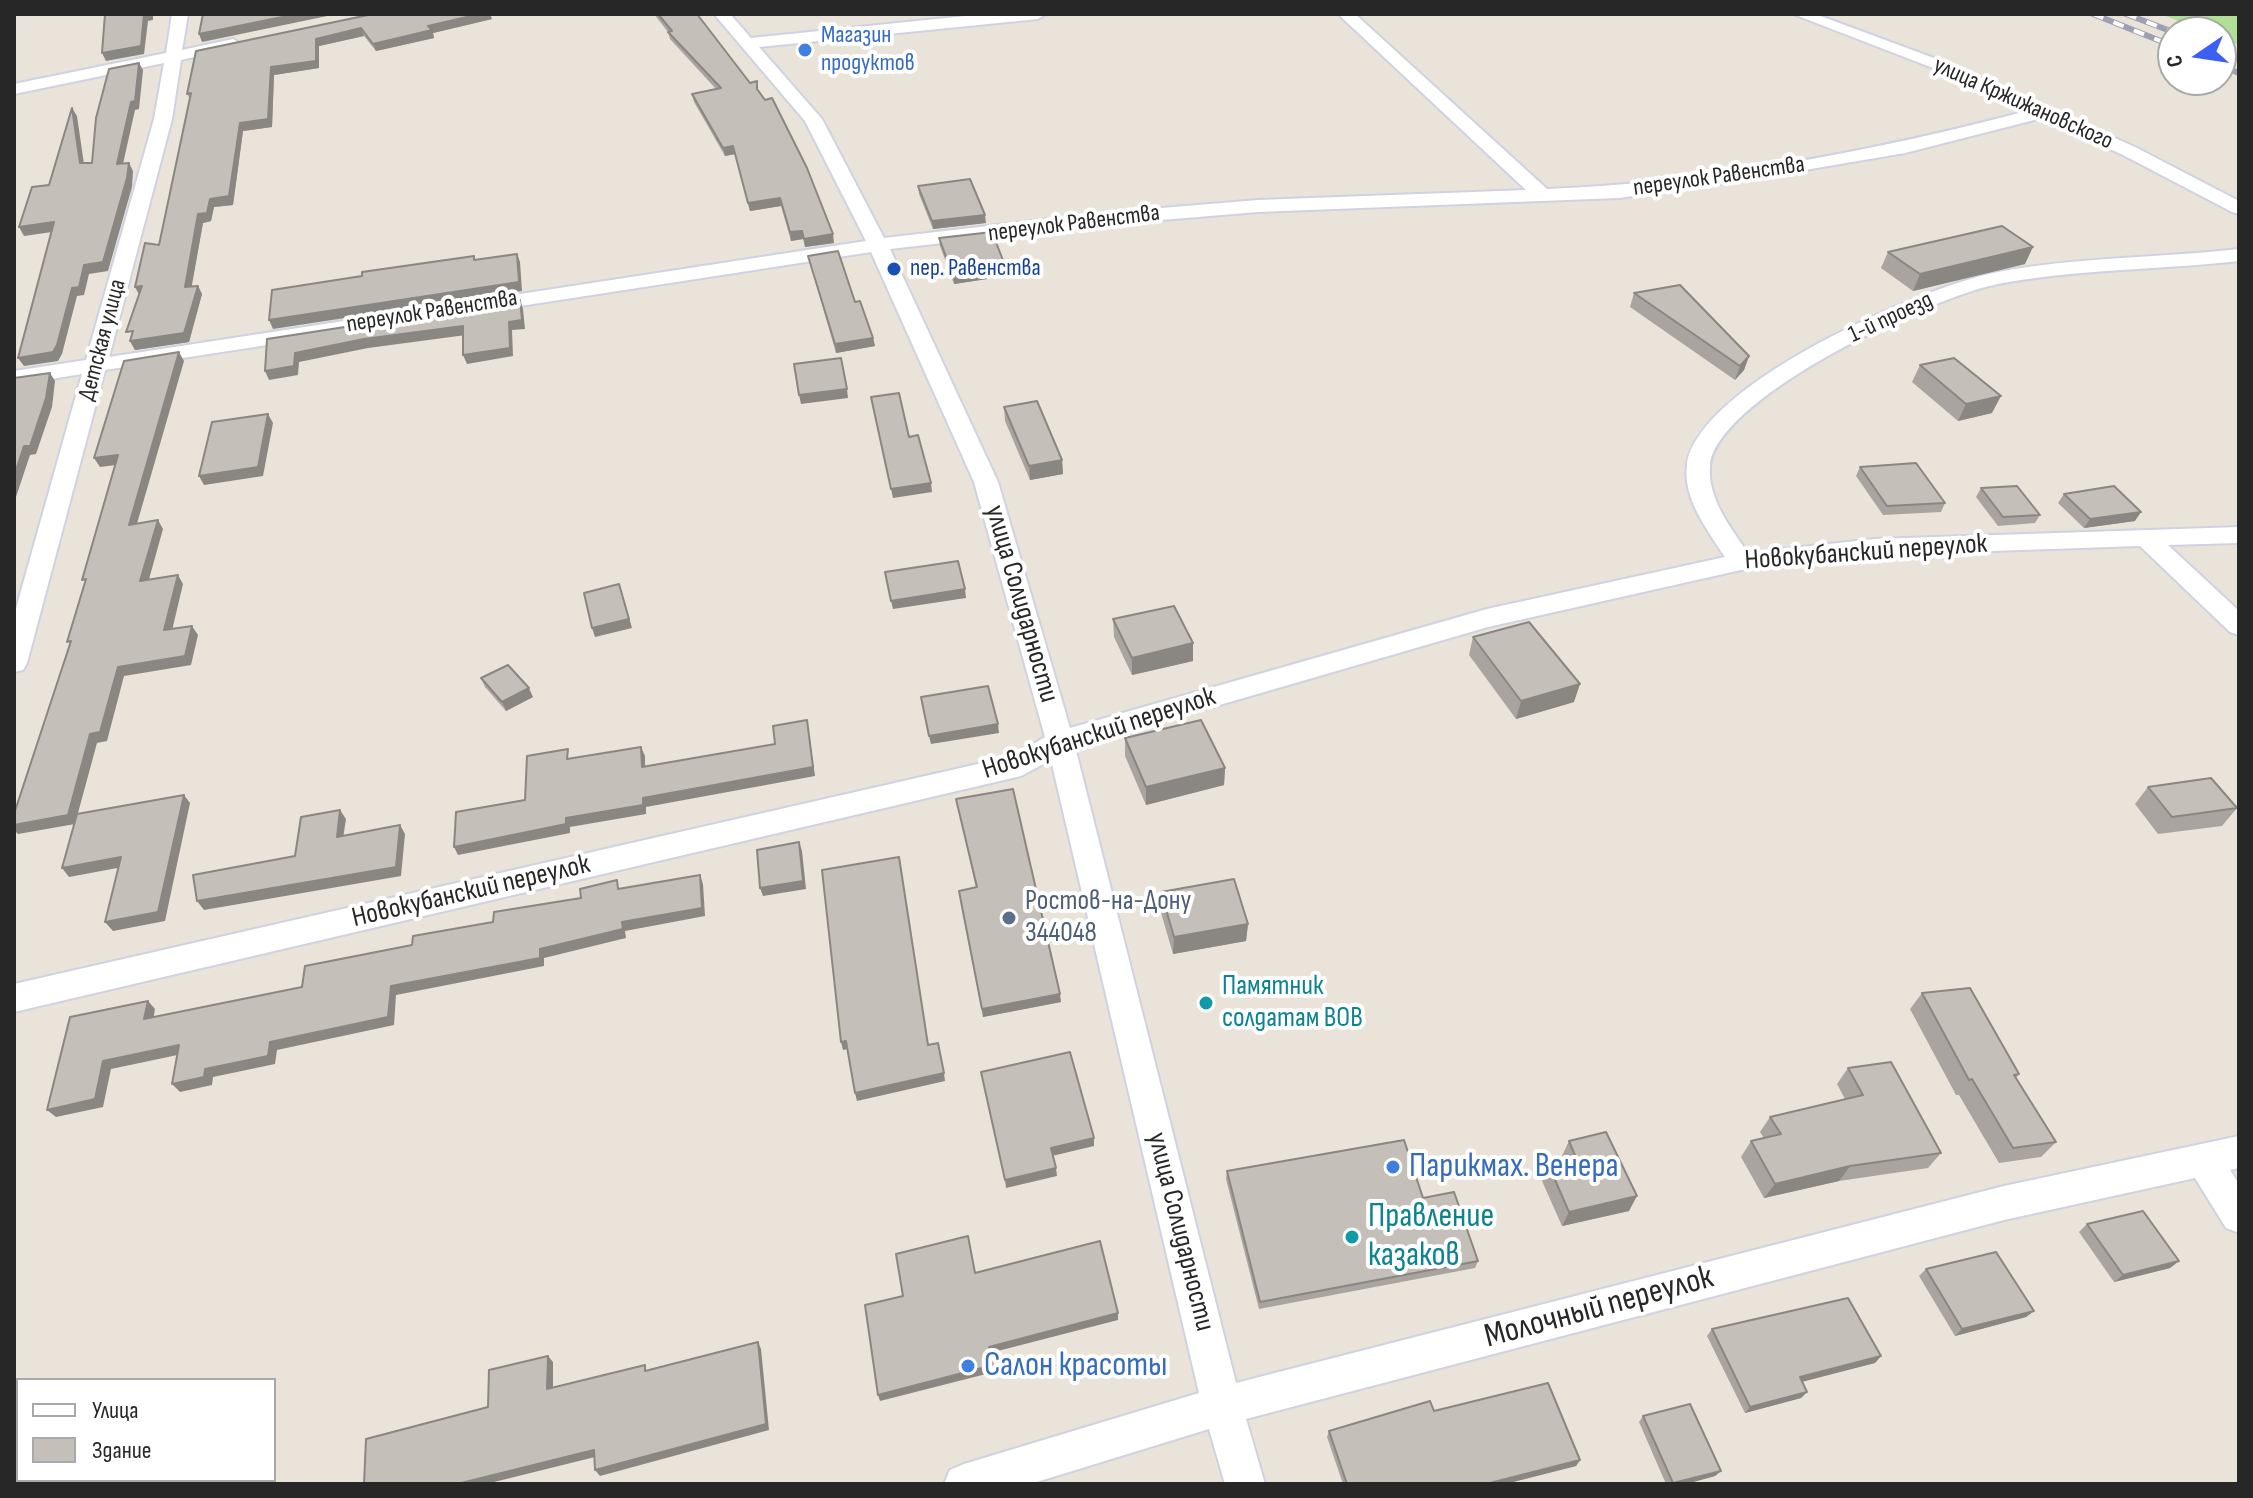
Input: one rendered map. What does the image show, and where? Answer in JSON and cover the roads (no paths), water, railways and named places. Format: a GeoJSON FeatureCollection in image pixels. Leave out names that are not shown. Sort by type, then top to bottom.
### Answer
{"type":"FeatureCollection","features":[{"type":"Feature","properties":{"kind":"street","name":"Детская улица"},"geometry":{"type":"LineString","coordinates":[[14,663],[159,132],[180,14]]}},
{"type":"Feature","properties":{"kind":"street","name":"улица Солидарности"},"geometry":{"type":"LineString","coordinates":[[722,14],[813,119],[878,245],[986,482],[1060,741],[1222,1406],[1245,1484]]}},
{"type":"Feature","properties":{"kind":"street"},"geometry":{"type":"LineString","coordinates":[[750,43],[835,32],[1038,14]]}},
{"type":"Feature","properties":{"kind":"street"},"geometry":{"type":"LineString","coordinates":[[1346,14],[1543,196]]}},
{"type":"Feature","properties":{"kind":"street","name":"улица Кржижановского"},"geometry":{"type":"LineString","coordinates":[[1801,14],[1944,67],[2129,151],[2239,208]]}},
{"type":"Feature","properties":{"kind":"street"},"geometry":{"type":"LineString","coordinates":[[14,89],[251,40]]}},
{"type":"Feature","properties":{"kind":"street","name":"переулок Равенства"},"geometry":{"type":"LineString","coordinates":[[14,378],[878,245],[1101,219],[1258,206],[1619,192],[1792,168],[1905,148],[2040,113]]}},
{"type":"Feature","properties":{"kind":"street","name":"1-й проезд"},"geometry":{"type":"LineString","coordinates":[[1741,562],[1715,522],[1699,484],[1702,451],[1730,414],[1778,376],[1918,303],[1966,285],[2033,275],[2239,255]]}},
{"type":"Feature","properties":{"kind":"street","name":"Новокубанский переулок"},"geometry":{"type":"LineString","coordinates":[[14,998],[1021,765],[1060,741],[1487,618],[1741,562],[1874,547],[2239,535]]}},
{"type":"Feature","properties":{"kind":"street"},"geometry":{"type":"LineString","coordinates":[[2146,538],[2239,626]]}},
{"type":"Feature","properties":{"kind":"street","name":"Молочный переулок"},"geometry":{"type":"LineString","coordinates":[[964,1484],[1222,1406],[2004,1203],[2239,1152]]}},
{"type":"Feature","properties":{"kind":"street"},"geometry":{"type":"LineString","coordinates":[[2203,1159],[2239,1216]]}},
{"type":"Feature","properties":{"kind":"railway"},"geometry":{"type":"LineString","coordinates":[[2093,14],[2157,40]]}},
{"type":"Feature","properties":{"kind":"railway"},"geometry":{"type":"LineString","coordinates":[[2126,14],[2157,26]]}},
{"type":"Feature","properties":{"kind":"place","name":"Магазин продуктов"},"geometry":{"type":"Point","coordinates":[805,50]}},
{"type":"Feature","properties":{"kind":"place","name":"пер. Равенства"},"geometry":{"type":"Point","coordinates":[894,269]}},
{"type":"Feature","properties":{"kind":"place","name":"Ростов-на-Дону 344048"},"geometry":{"type":"Point","coordinates":[1009,918]}},
{"type":"Feature","properties":{"kind":"place","name":"Памятник солдатам ВОВ"},"geometry":{"type":"Point","coordinates":[1206,1003]}},
{"type":"Feature","properties":{"kind":"place","name":"Парикмах. Венера"},"geometry":{"type":"Point","coordinates":[1393,1167]}},
{"type":"Feature","properties":{"kind":"place","name":"Правление казаков"},"geometry":{"type":"Point","coordinates":[1352,1237]}},
{"type":"Feature","properties":{"kind":"place","name":"Салон красоты"},"geometry":{"type":"Point","coordinates":[968,1366]}}]}
